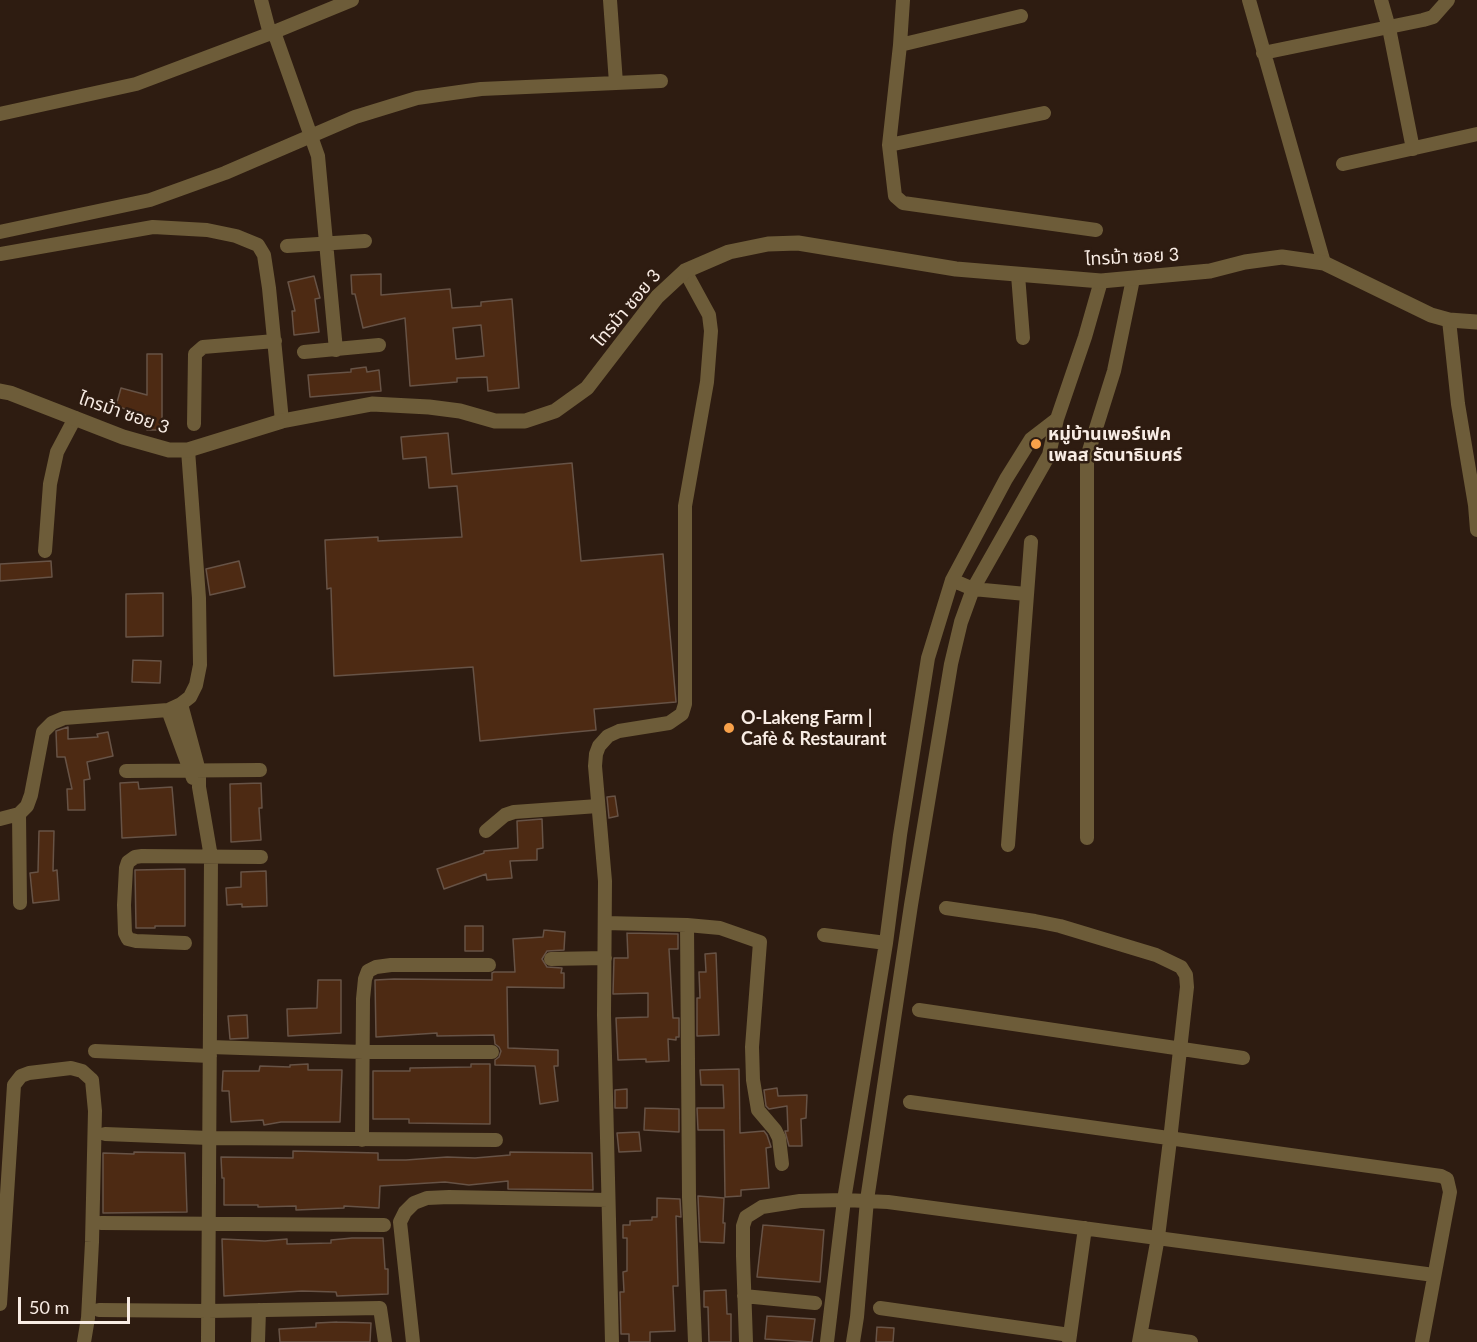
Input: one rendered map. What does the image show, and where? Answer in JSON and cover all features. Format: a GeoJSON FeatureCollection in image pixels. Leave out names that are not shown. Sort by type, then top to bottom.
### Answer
{"type":"FeatureCollection","features":[{"type":"Feature","properties":{"kind":"street"},"geometry":{"type":"LineString","coordinates":[[261,0],[318,156],[328,244],[336,350]]}},
{"type":"Feature","properties":{"kind":"street"},"geometry":{"type":"LineString","coordinates":[[0,114],[136,84],[352,0]]}},
{"type":"Feature","properties":{"kind":"street"},"geometry":{"type":"LineString","coordinates":[[610,0],[616,83]]}},
{"type":"Feature","properties":{"kind":"street"},"geometry":{"type":"LineString","coordinates":[[903,0],[889,145],[895,196],[903,202],[1096,230]]}},
{"type":"Feature","properties":{"kind":"street"},"geometry":{"type":"LineString","coordinates":[[1249,0],[1324,263]]}},
{"type":"Feature","properties":{"kind":"street"},"geometry":{"type":"LineString","coordinates":[[1381,0],[1389,28],[1413,148]]}},
{"type":"Feature","properties":{"kind":"street"},"geometry":{"type":"LineString","coordinates":[[1263,53],[1389,28],[1433,16],[1448,0]]}},
{"type":"Feature","properties":{"kind":"street"},"geometry":{"type":"LineString","coordinates":[[900,45],[1021,16]]}},
{"type":"Feature","properties":{"kind":"street"},"geometry":{"type":"LineString","coordinates":[[0,232],[150,200],[225,173],[355,117],[417,98],[481,89],[661,81]]}},
{"type":"Feature","properties":{"kind":"street"},"geometry":{"type":"LineString","coordinates":[[889,145],[1044,113]]}},
{"type":"Feature","properties":{"kind":"street"},"geometry":{"type":"LineString","coordinates":[[1343,164],[1477,134]]}},
{"type":"Feature","properties":{"kind":"street"},"geometry":{"type":"LineString","coordinates":[[0,254],[153,227],[207,230],[236,236],[258,245],[264,255],[282,421]]}},
{"type":"Feature","properties":{"kind":"street"},"geometry":{"type":"LineString","coordinates":[[287,246],[364,242]]}},
{"type":"Feature","properties":{"kind":"street","name":"ไทรม้า ซอย 3"},"geometry":{"type":"LineString","coordinates":[[0,391],[123,437],[169,450],[188,450],[282,421],[372,404],[460,411],[495,421],[525,421],[555,411],[587,388],[657,297],[685,271],[729,252],[768,244],[798,243],[956,269],[1101,281],[1210,271],[1245,262],[1282,257],[1324,263],[1414,308],[1449,320],[1477,322]]}},
{"type":"Feature","properties":{"kind":"street"},"geometry":{"type":"LineString","coordinates":[[612,1342],[604,1015],[605,881],[595,766],[599,746],[608,736],[619,730],[669,723],[682,714],[685,704],[685,506],[707,382],[711,331],[710,315],[685,271]]}},
{"type":"Feature","properties":{"kind":"street"},"geometry":{"type":"LineString","coordinates":[[1018,275],[1023,338]]}},
{"type":"Feature","properties":{"kind":"street"},"geometry":{"type":"LineString","coordinates":[[1087,838],[1087,457],[1114,371],[1133,279]]}},
{"type":"Feature","properties":{"kind":"street"},"geometry":{"type":"LineString","coordinates":[[853,1342],[867,1200],[917,864],[951,664],[961,622],[973,589],[1049,455],[1057,419],[1101,281]]}},
{"type":"Feature","properties":{"kind":"street"},"geometry":{"type":"LineString","coordinates":[[1449,320],[1458,404],[1477,530]]}},
{"type":"Feature","properties":{"kind":"street"},"geometry":{"type":"LineString","coordinates":[[194,424],[195,354],[203,347],[275,341]]}},
{"type":"Feature","properties":{"kind":"street"},"geometry":{"type":"LineString","coordinates":[[304,352],[379,345]]}},
{"type":"Feature","properties":{"kind":"street"},"geometry":{"type":"LineString","coordinates":[[45,551],[50,483],[57,452],[75,418]]}},
{"type":"Feature","properties":{"kind":"street"},"geometry":{"type":"LineString","coordinates":[[827,1342],[844,1200],[886,943],[900,835],[928,658],[952,580],[1006,479],[1030,439],[1057,419]]}},
{"type":"Feature","properties":{"kind":"street"},"geometry":{"type":"LineString","coordinates":[[0,819],[19,814],[27,806],[32,795],[43,732],[52,723],[64,718],[168,710],[182,704],[190,697],[196,685],[200,666],[199,598],[188,450]]}},
{"type":"Feature","properties":{"kind":"street"},"geometry":{"type":"LineString","coordinates":[[1008,845],[1031,542]]}},
{"type":"Feature","properties":{"kind":"street"},"geometry":{"type":"LineString","coordinates":[[952,580],[973,589],[1026,594]]}},
{"type":"Feature","properties":{"kind":"street"},"geometry":{"type":"LineString","coordinates":[[182,704],[194,772]]}},
{"type":"Feature","properties":{"kind":"street"},"geometry":{"type":"LineString","coordinates":[[168,710],[199,787],[211,857],[208,1342]]}},
{"type":"Feature","properties":{"kind":"street"},"geometry":{"type":"LineString","coordinates":[[126,771],[260,770]]}},
{"type":"Feature","properties":{"kind":"street"},"geometry":{"type":"LineString","coordinates":[[486,831],[505,815],[514,812],[598,806]]}},
{"type":"Feature","properties":{"kind":"street"},"geometry":{"type":"LineString","coordinates":[[19,814],[20,903]]}},
{"type":"Feature","properties":{"kind":"street"},"geometry":{"type":"LineString","coordinates":[[185,943],[128,939],[125,933],[128,862],[135,857],[142,856],[261,857]]}},
{"type":"Feature","properties":{"kind":"street"},"geometry":{"type":"LineString","coordinates":[[897,862],[917,864]]}},
{"type":"Feature","properties":{"kind":"street"},"geometry":{"type":"LineString","coordinates":[[946,908],[1060,926],[1156,955],[1181,967],[1187,981],[1170,1140],[1158,1237],[1140,1338],[1191,1342]]}},
{"type":"Feature","properties":{"kind":"street"},"geometry":{"type":"LineString","coordinates":[[606,920],[720,928],[760,942],[752,1047],[753,1080],[758,1110],[776,1130],[782,1164]]}},
{"type":"Feature","properties":{"kind":"street"},"geometry":{"type":"LineString","coordinates":[[687,925],[689,1175],[695,1342]]}},
{"type":"Feature","properties":{"kind":"street"},"geometry":{"type":"LineString","coordinates":[[824,934],[886,943]]}},
{"type":"Feature","properties":{"kind":"street"},"geometry":{"type":"LineString","coordinates":[[551,959],[605,958]]}},
{"type":"Feature","properties":{"kind":"street"},"geometry":{"type":"LineString","coordinates":[[362,1140],[363,999],[368,971],[376,967],[391,965],[489,965]]}},
{"type":"Feature","properties":{"kind":"street"},"geometry":{"type":"LineString","coordinates":[[919,1010],[1243,1058]]}},
{"type":"Feature","properties":{"kind":"street"},"geometry":{"type":"LineString","coordinates":[[95,1052],[492,1052]]}},
{"type":"Feature","properties":{"kind":"street"},"geometry":{"type":"LineString","coordinates":[[0,1304],[14,1085],[21,1077],[29,1073],[72,1068],[82,1071],[92,1080],[95,1110],[92,1242],[88,1318],[84,1342]]}},
{"type":"Feature","properties":{"kind":"street"},"geometry":{"type":"LineString","coordinates":[[910,1102],[1441,1176],[1447,1179],[1450,1192],[1422,1342]]}},
{"type":"Feature","properties":{"kind":"street"},"geometry":{"type":"LineString","coordinates":[[105,1134],[209,1138],[496,1140]]}},
{"type":"Feature","properties":{"kind":"street"},"geometry":{"type":"LineString","coordinates":[[413,1342],[400,1222],[405,1212],[414,1203],[427,1198],[449,1197],[608,1200]]}},
{"type":"Feature","properties":{"kind":"street"},"geometry":{"type":"LineString","coordinates":[[746,1342],[743,1226],[746,1217],[762,1207],[778,1204],[867,1200],[1434,1275]]}},
{"type":"Feature","properties":{"kind":"street"},"geometry":{"type":"LineString","coordinates":[[101,1223],[384,1225]]}},
{"type":"Feature","properties":{"kind":"street"},"geometry":{"type":"LineString","coordinates":[[880,1308],[1069,1338],[1085,1228]]}},
{"type":"Feature","properties":{"kind":"street"},"geometry":{"type":"LineString","coordinates":[[744,1296],[815,1303]]}},
{"type":"Feature","properties":{"kind":"street"},"geometry":{"type":"LineString","coordinates":[[99,1310],[380,1308],[385,1342]]}},
{"type":"Feature","properties":{"kind":"street"},"geometry":{"type":"LineString","coordinates":[[258,1342],[259,1310]]}},
{"type":"Feature","properties":{"kind":"building"},"geometry":{"type":"Polygon","coordinates":[[[381,274],[381,295],[450,289],[452,308],[481,306],[481,302],[512,299],[519,388],[488,391],[487,377],[457,378],[457,382],[410,386],[405,318],[363,328],[355,294],[352,294],[351,275],[381,274]],[[481,325],[453,328],[456,359],[484,356],[481,325]]]}},
{"type":"Feature","properties":{"kind":"building"},"geometry":{"type":"Polygon","coordinates":[[[314,276],[320,298],[315,299],[319,332],[294,335],[292,311],[295,311],[288,282],[314,276]]]}},
{"type":"Feature","properties":{"kind":"building"},"geometry":{"type":"Polygon","coordinates":[[[147,354],[162,354],[162,430],[147,430],[147,416],[116,406],[121,388],[147,395],[147,354]]]}},
{"type":"Feature","properties":{"kind":"building"},"geometry":{"type":"Polygon","coordinates":[[[366,367],[367,372],[379,370],[381,391],[310,397],[308,375],[351,372],[351,369],[366,367]]]}},
{"type":"Feature","properties":{"kind":"building"},"geometry":{"type":"Polygon","coordinates":[[[448,433],[452,474],[572,463],[581,561],[663,554],[676,702],[594,709],[596,730],[480,741],[473,667],[334,676],[331,588],[327,589],[325,540],[378,537],[378,541],[462,537],[457,486],[429,488],[426,457],[403,459],[401,437],[448,433]]]}},
{"type":"Feature","properties":{"kind":"building"},"geometry":{"type":"Polygon","coordinates":[[[51,561],[52,577],[0,581],[0,564],[51,561]]]}},
{"type":"Feature","properties":{"kind":"building"},"geometry":{"type":"Polygon","coordinates":[[[239,561],[245,587],[210,595],[206,569],[239,561]]]}},
{"type":"Feature","properties":{"kind":"building"},"geometry":{"type":"Polygon","coordinates":[[[163,593],[163,636],[126,637],[126,594],[163,593]]]}},
{"type":"Feature","properties":{"kind":"building"},"geometry":{"type":"Polygon","coordinates":[[[133,660],[161,661],[160,683],[132,682],[133,660]]]}},
{"type":"Feature","properties":{"kind":"building"},"geometry":{"type":"Polygon","coordinates":[[[68,727],[68,739],[98,737],[97,734],[108,732],[113,756],[87,762],[90,779],[84,780],[85,810],[68,810],[67,789],[72,789],[65,757],[57,757],[56,731],[68,727]]]}},
{"type":"Feature","properties":{"kind":"building"},"geometry":{"type":"Polygon","coordinates":[[[138,782],[139,789],[172,787],[176,835],[122,838],[120,783],[138,782]]]}},
{"type":"Feature","properties":{"kind":"building"},"geometry":{"type":"Polygon","coordinates":[[[261,783],[262,808],[259,808],[261,840],[231,842],[230,784],[261,783]]]}},
{"type":"Feature","properties":{"kind":"building"},"geometry":{"type":"Polygon","coordinates":[[[615,796],[618,816],[609,818],[607,797],[615,796]]]}},
{"type":"Feature","properties":{"kind":"building"},"geometry":{"type":"Polygon","coordinates":[[[542,819],[543,848],[537,849],[537,860],[510,861],[512,878],[487,880],[486,874],[444,889],[437,869],[484,853],[484,851],[518,848],[517,821],[542,819]]]}},
{"type":"Feature","properties":{"kind":"building"},"geometry":{"type":"Polygon","coordinates":[[[39,831],[54,831],[53,871],[57,870],[59,900],[33,903],[30,873],[38,872],[39,831]]]}},
{"type":"Feature","properties":{"kind":"building"},"geometry":{"type":"Polygon","coordinates":[[[185,869],[185,926],[136,928],[135,870],[185,869]]]}},
{"type":"Feature","properties":{"kind":"building"},"geometry":{"type":"Polygon","coordinates":[[[266,871],[267,906],[227,905],[226,888],[241,887],[241,872],[266,871]]]}},
{"type":"Feature","properties":{"kind":"building"},"geometry":{"type":"Polygon","coordinates":[[[465,926],[483,926],[483,951],[465,951],[465,926]]]}},
{"type":"Feature","properties":{"kind":"building"},"geometry":{"type":"Polygon","coordinates":[[[544,930],[565,932],[564,950],[547,951],[542,959],[547,967],[562,968],[564,988],[507,987],[508,1048],[558,1050],[558,1066],[554,1066],[558,1101],[540,1104],[535,1066],[495,1065],[495,1060],[501,1051],[495,1044],[494,1035],[437,1036],[437,1033],[376,1037],[375,980],[492,980],[494,972],[515,972],[513,939],[543,937],[544,930]]]}},
{"type":"Feature","properties":{"kind":"building"},"geometry":{"type":"Polygon","coordinates":[[[627,933],[678,934],[678,949],[669,949],[673,1018],[679,1018],[679,1037],[676,1037],[676,1040],[668,1039],[669,1061],[618,1060],[616,1018],[648,1017],[648,993],[613,994],[614,958],[628,958],[627,933]]]}},
{"type":"Feature","properties":{"kind":"building"},"geometry":{"type":"Polygon","coordinates":[[[716,953],[719,1035],[697,1036],[697,998],[700,998],[699,972],[706,972],[705,954],[716,953]]]}},
{"type":"Feature","properties":{"kind":"building"},"geometry":{"type":"Polygon","coordinates":[[[318,980],[341,980],[341,1033],[288,1036],[287,1009],[317,1008],[318,980]]]}},
{"type":"Feature","properties":{"kind":"building"},"geometry":{"type":"Polygon","coordinates":[[[247,1015],[248,1038],[230,1039],[228,1016],[247,1015]]]}},
{"type":"Feature","properties":{"kind":"building"},"geometry":{"type":"Polygon","coordinates":[[[308,1064],[308,1070],[342,1070],[340,1122],[281,1122],[264,1125],[263,1120],[231,1122],[229,1091],[222,1091],[223,1071],[259,1071],[260,1066],[290,1067],[290,1065],[308,1064]]]}},
{"type":"Feature","properties":{"kind":"building"},"geometry":{"type":"Polygon","coordinates":[[[471,1064],[490,1064],[490,1124],[409,1123],[409,1119],[373,1119],[373,1071],[471,1067],[471,1064]]]}},
{"type":"Feature","properties":{"kind":"building"},"geometry":{"type":"Polygon","coordinates":[[[739,1069],[740,1133],[764,1131],[767,1135],[771,1147],[766,1148],[769,1188],[741,1190],[741,1196],[725,1197],[724,1130],[698,1130],[697,1108],[724,1108],[723,1085],[701,1085],[700,1070],[739,1069]]]}},
{"type":"Feature","properties":{"kind":"building"},"geometry":{"type":"Polygon","coordinates":[[[777,1088],[778,1096],[807,1095],[806,1118],[801,1119],[802,1146],[789,1146],[785,1131],[788,1131],[787,1106],[769,1109],[766,1106],[764,1090],[777,1088]]]}},
{"type":"Feature","properties":{"kind":"building"},"geometry":{"type":"Polygon","coordinates":[[[627,1089],[627,1108],[615,1108],[615,1090],[627,1089]]]}},
{"type":"Feature","properties":{"kind":"building"},"geometry":{"type":"Polygon","coordinates":[[[645,1108],[679,1109],[679,1132],[644,1130],[645,1108]]]}},
{"type":"Feature","properties":{"kind":"building"},"geometry":{"type":"Polygon","coordinates":[[[639,1132],[641,1151],[619,1152],[617,1133],[639,1132]]]}},
{"type":"Feature","properties":{"kind":"building"},"geometry":{"type":"Polygon","coordinates":[[[293,1151],[378,1153],[378,1160],[475,1158],[510,1155],[510,1152],[592,1153],[593,1190],[508,1189],[508,1181],[469,1185],[445,1182],[380,1186],[379,1208],[344,1206],[344,1208],[296,1210],[296,1206],[224,1205],[221,1157],[293,1158],[293,1151]]]}},
{"type":"Feature","properties":{"kind":"building"},"geometry":{"type":"Polygon","coordinates":[[[134,1152],[185,1153],[187,1212],[103,1213],[103,1153],[134,1154],[134,1152]]]}},
{"type":"Feature","properties":{"kind":"building"},"geometry":{"type":"Polygon","coordinates":[[[698,1196],[724,1198],[724,1243],[700,1242],[698,1196]]]}},
{"type":"Feature","properties":{"kind":"building"},"geometry":{"type":"Polygon","coordinates":[[[657,1198],[680,1199],[681,1217],[676,1216],[678,1286],[673,1286],[675,1331],[650,1332],[650,1342],[629,1342],[629,1334],[621,1334],[620,1292],[624,1292],[623,1272],[627,1271],[627,1238],[623,1238],[623,1225],[630,1225],[630,1221],[652,1220],[652,1217],[657,1217],[657,1198]]]}},
{"type":"Feature","properties":{"kind":"building"},"geometry":{"type":"Polygon","coordinates":[[[763,1225],[824,1230],[820,1282],[757,1277],[763,1225]]]}},
{"type":"Feature","properties":{"kind":"building"},"geometry":{"type":"Polygon","coordinates":[[[383,1238],[385,1269],[388,1269],[388,1294],[337,1296],[336,1292],[302,1291],[224,1296],[222,1239],[265,1241],[287,1239],[287,1244],[331,1243],[331,1240],[383,1238]]]}},
{"type":"Feature","properties":{"kind":"building"},"geometry":{"type":"Polygon","coordinates":[[[726,1290],[727,1314],[731,1314],[731,1342],[709,1342],[708,1307],[704,1307],[704,1291],[726,1290]]]}},
{"type":"Feature","properties":{"kind":"building"},"geometry":{"type":"Polygon","coordinates":[[[767,1316],[815,1319],[812,1342],[765,1339],[767,1316]]]}},
{"type":"Feature","properties":{"kind":"building"},"geometry":{"type":"Polygon","coordinates":[[[316,1323],[371,1323],[370,1342],[280,1342],[279,1329],[316,1327],[316,1323]]]}},
{"type":"Feature","properties":{"kind":"building"},"geometry":{"type":"Polygon","coordinates":[[[877,1327],[894,1328],[893,1342],[876,1342],[877,1327]]]}},
{"type":"Feature","properties":{"kind":"place","name":"หมู่บ้านเพอร์เฟค เพลส รัตนาธิเบศร์"},"geometry":{"type":"Point","coordinates":[1036,444]}},
{"type":"Feature","properties":{"kind":"place","name":"O-Lakeng Farm | Cafè & Restaurant"},"geometry":{"type":"Point","coordinates":[729,728]}}]}
